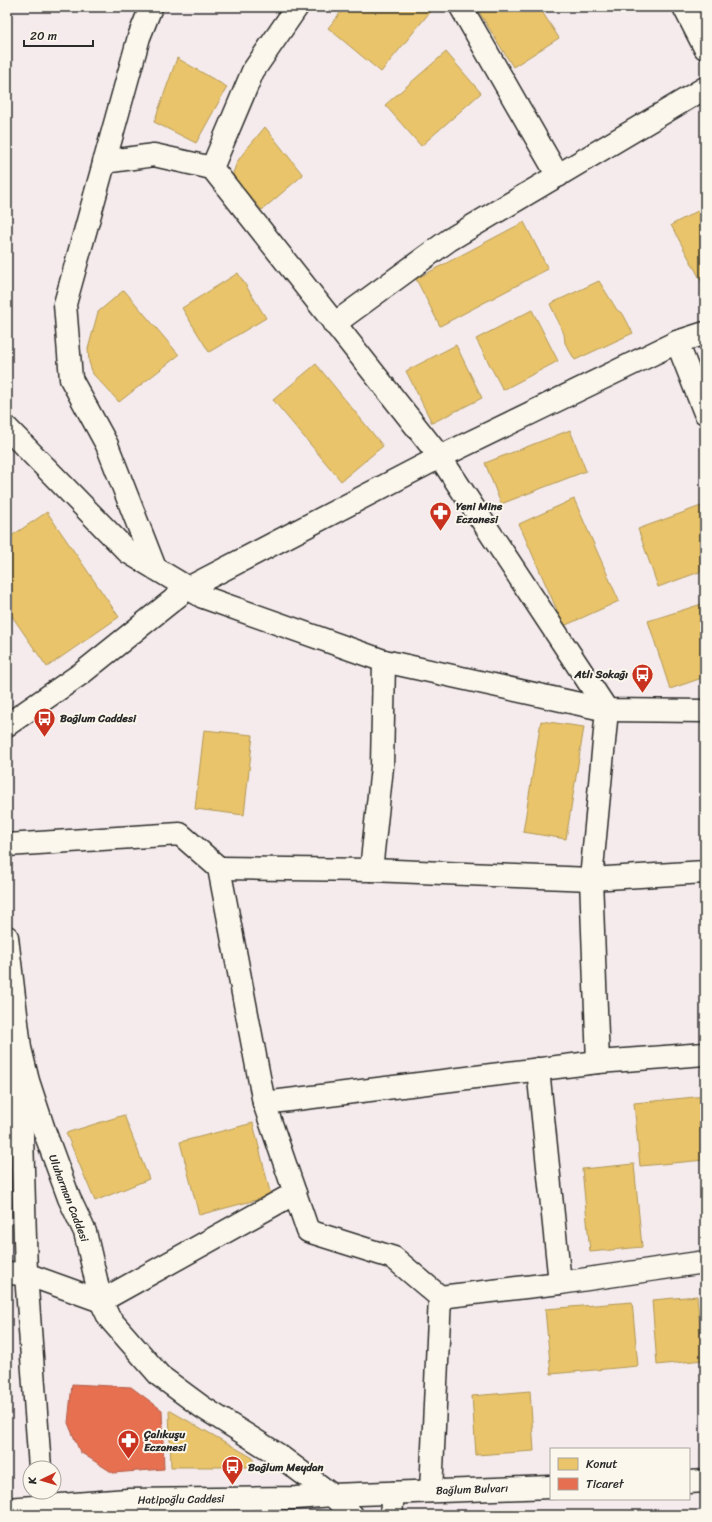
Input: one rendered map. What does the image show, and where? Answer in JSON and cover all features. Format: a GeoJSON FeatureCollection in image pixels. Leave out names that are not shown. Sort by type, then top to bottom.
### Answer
{"type":"FeatureCollection","features":[{"type":"Feature","properties":{"kind":"street"},"geometry":{"type":"LineString","coordinates":[[151,7],[139,37],[64,304],[71,379],[107,445],[155,568]]}},
{"type":"Feature","properties":{"kind":"street"},"geometry":{"type":"LineString","coordinates":[[212,168],[253,71],[297,7]]}},
{"type":"Feature","properties":{"kind":"street"},"geometry":{"type":"LineString","coordinates":[[461,7],[558,176]]}},
{"type":"Feature","properties":{"kind":"street"},"geometry":{"type":"LineString","coordinates":[[684,7],[705,48]]}},
{"type":"Feature","properties":{"kind":"street"},"geometry":{"type":"LineString","coordinates":[[334,324],[449,240],[705,88]]}},
{"type":"Feature","properties":{"kind":"street"},"geometry":{"type":"LineString","coordinates":[[104,162],[154,155],[212,168],[440,457],[606,710],[591,879],[598,1062]]}},
{"type":"Feature","properties":{"kind":"street"},"geometry":{"type":"LineString","coordinates":[[7,725],[82,673],[188,588],[440,457],[677,342],[705,333]]}},
{"type":"Feature","properties":{"kind":"street"},"geometry":{"type":"LineString","coordinates":[[677,342],[705,413]]}},
{"type":"Feature","properties":{"kind":"street"},"geometry":{"type":"LineString","coordinates":[[7,428],[128,552],[203,597],[384,661],[606,710],[705,711]]}},
{"type":"Feature","properties":{"kind":"street"},"geometry":{"type":"LineString","coordinates":[[371,870],[382,767],[384,661]]}},
{"type":"Feature","properties":{"kind":"street"},"geometry":{"type":"LineString","coordinates":[[7,845],[180,834],[218,868],[264,1103],[308,1231],[394,1258],[440,1297],[560,1283],[705,1262]]}},
{"type":"Feature","properties":{"kind":"street"},"geometry":{"type":"LineString","coordinates":[[218,868],[371,870],[591,879],[705,872]]}},
{"type":"Feature","properties":{"kind":"street","name":"Uluharman Caddesi"},"geometry":{"type":"LineString","coordinates":[[7,937],[20,1048],[28,1081],[68,1198],[85,1232],[101,1301],[109,1318],[160,1376],[202,1407],[277,1454],[332,1495],[352,1515]]}},
{"type":"Feature","properties":{"kind":"street"},"geometry":{"type":"LineString","coordinates":[[20,1048],[16,1273],[39,1460]]}},
{"type":"Feature","properties":{"kind":"street"},"geometry":{"type":"LineString","coordinates":[[264,1103],[598,1062],[705,1054]]}},
{"type":"Feature","properties":{"kind":"street"},"geometry":{"type":"LineString","coordinates":[[538,1069],[560,1283]]}},
{"type":"Feature","properties":{"kind":"street"},"geometry":{"type":"LineString","coordinates":[[16,1273],[101,1301],[295,1193]]}},
{"type":"Feature","properties":{"kind":"street"},"geometry":{"type":"LineString","coordinates":[[430,1491],[440,1297]]}},
{"type":"Feature","properties":{"kind":"street"},"geometry":{"type":"LineString","coordinates":[[690,1482],[705,1481]]}},
{"type":"Feature","properties":{"kind":"street","name":"Bağlum Bulvarı"},"geometry":{"type":"LineString","coordinates":[[332,1495],[550,1487]]}},
{"type":"Feature","properties":{"kind":"street"},"geometry":{"type":"LineString","coordinates":[[391,1515],[393,1493]]}},
{"type":"Feature","properties":{"kind":"street","name":"Hatipoğlu Caddesi"},"geometry":{"type":"LineString","coordinates":[[7,1509],[44,1504],[128,1500],[296,1498],[332,1495]]}},
{"type":"Feature","properties":{"kind":"street"},"geometry":{"type":"LineString","coordinates":[[112,1515],[128,1500]]}},
{"type":"Feature","properties":{"kind":"building: Konut"},"geometry":{"type":"Polygon","coordinates":[[[345,7],[434,7],[381,72],[328,28],[345,7]]]}},
{"type":"Feature","properties":{"kind":"building: Konut"},"geometry":{"type":"Polygon","coordinates":[[[476,7],[539,7],[559,38],[513,67],[476,7]]]}},
{"type":"Feature","properties":{"kind":"building: Konut"},"geometry":{"type":"Polygon","coordinates":[[[446,52],[481,93],[421,146],[385,105],[446,52]]]}},
{"type":"Feature","properties":{"kind":"building: Konut"},"geometry":{"type":"Polygon","coordinates":[[[177,58],[227,87],[196,143],[154,122],[177,58]]]}},
{"type":"Feature","properties":{"kind":"building: Konut"},"geometry":{"type":"Polygon","coordinates":[[[265,127],[303,175],[262,210],[234,178],[233,173],[237,162],[265,127]]]}},
{"type":"Feature","properties":{"kind":"building: Konut"},"geometry":{"type":"Polygon","coordinates":[[[705,207],[705,288],[671,225],[705,207]]]}},
{"type":"Feature","properties":{"kind":"building: Konut"},"geometry":{"type":"Polygon","coordinates":[[[524,222],[548,269],[440,326],[416,279],[524,222]]]}},
{"type":"Feature","properties":{"kind":"building: Konut"},"geometry":{"type":"Polygon","coordinates":[[[238,273],[266,318],[209,352],[182,308],[238,273]]]}},
{"type":"Feature","properties":{"kind":"building: Konut"},"geometry":{"type":"Polygon","coordinates":[[[599,281],[617,310],[623,314],[633,333],[575,360],[565,343],[564,334],[550,304],[599,281]]]}},
{"type":"Feature","properties":{"kind":"building: Konut"},"geometry":{"type":"Polygon","coordinates":[[[124,290],[179,355],[119,402],[93,374],[89,362],[88,349],[98,312],[124,290]]]}},
{"type":"Feature","properties":{"kind":"building: Konut"},"geometry":{"type":"Polygon","coordinates":[[[532,310],[558,361],[503,390],[476,339],[532,310]]]}},
{"type":"Feature","properties":{"kind":"building: Konut"},"geometry":{"type":"Polygon","coordinates":[[[456,345],[482,398],[432,423],[406,371],[456,345]]]}},
{"type":"Feature","properties":{"kind":"building: Konut"},"geometry":{"type":"Polygon","coordinates":[[[316,364],[383,446],[341,481],[273,400],[316,364]]]}},
{"type":"Feature","properties":{"kind":"building: Konut"},"geometry":{"type":"Polygon","coordinates":[[[570,430],[586,471],[501,504],[485,463],[570,430]]]}},
{"type":"Feature","properties":{"kind":"building: Konut"},"geometry":{"type":"Polygon","coordinates":[[[574,499],[619,601],[564,626],[519,524],[574,499]]]}},
{"type":"Feature","properties":{"kind":"building: Konut"},"geometry":{"type":"Polygon","coordinates":[[[701,506],[705,517],[705,570],[658,587],[638,529],[701,506]]]}},
{"type":"Feature","properties":{"kind":"building: Konut"},"geometry":{"type":"Polygon","coordinates":[[[47,512],[119,617],[47,667],[7,609],[7,539],[47,512]]]}},
{"type":"Feature","properties":{"kind":"building: Konut"},"geometry":{"type":"Polygon","coordinates":[[[705,603],[705,677],[670,689],[648,621],[705,603]]]}},
{"type":"Feature","properties":{"kind":"building: Konut"},"geometry":{"type":"Polygon","coordinates":[[[541,721],[584,727],[566,839],[523,832],[541,721]]]}},
{"type":"Feature","properties":{"kind":"building: Konut"},"geometry":{"type":"Polygon","coordinates":[[[204,730],[253,735],[244,815],[195,809],[204,730]]]}},
{"type":"Feature","properties":{"kind":"building: Konut"},"geometry":{"type":"Polygon","coordinates":[[[705,1096],[705,1160],[640,1166],[634,1103],[705,1096]]]}},
{"type":"Feature","properties":{"kind":"building: Konut"},"geometry":{"type":"Polygon","coordinates":[[[124,1115],[149,1179],[95,1201],[66,1133],[124,1115]]]}},
{"type":"Feature","properties":{"kind":"building: Konut"},"geometry":{"type":"Polygon","coordinates":[[[253,1123],[271,1196],[199,1215],[180,1142],[253,1123]]]}},
{"type":"Feature","properties":{"kind":"building: Konut"},"geometry":{"type":"Polygon","coordinates":[[[634,1164],[642,1247],[590,1252],[582,1169],[634,1164]]]}},
{"type":"Feature","properties":{"kind":"building: Konut"},"geometry":{"type":"Polygon","coordinates":[[[697,1296],[703,1360],[657,1365],[652,1300],[697,1296]]]}},
{"type":"Feature","properties":{"kind":"building: Konut"},"geometry":{"type":"Polygon","coordinates":[[[632,1302],[638,1366],[551,1374],[545,1309],[632,1302]]]}},
{"type":"Feature","properties":{"kind":"building: Konut"},"geometry":{"type":"Polygon","coordinates":[[[530,1391],[534,1451],[476,1455],[472,1396],[530,1391]]]}},
{"type":"Feature","properties":{"kind":"building: Konut"},"geometry":{"type":"Polygon","coordinates":[[[169,1410],[253,1458],[254,1467],[171,1467],[169,1410]]]}},
{"type":"Feature","properties":{"kind":"building: Ticaret"},"geometry":{"type":"Polygon","coordinates":[[[72,1384],[131,1387],[162,1410],[164,1469],[113,1473],[80,1452],[68,1423],[72,1384]]]}},
{"type":"Feature","properties":{"kind":"place","name":"Yeni Mine Eczanesi"},"geometry":{"type":"Point","coordinates":[440,532]}},
{"type":"Feature","properties":{"kind":"place","name":"Atlı Sokağı"},"geometry":{"type":"Point","coordinates":[643,694]}},
{"type":"Feature","properties":{"kind":"place","name":"Bağlum Caddesi"},"geometry":{"type":"Point","coordinates":[44,738]}},
{"type":"Feature","properties":{"kind":"place","name":"Çalıkuşu Eczanesi"},"geometry":{"type":"Point","coordinates":[129,1460]}},
{"type":"Feature","properties":{"kind":"place","name":"Bağlum Meydan"},"geometry":{"type":"Point","coordinates":[233,1486]}}]}
